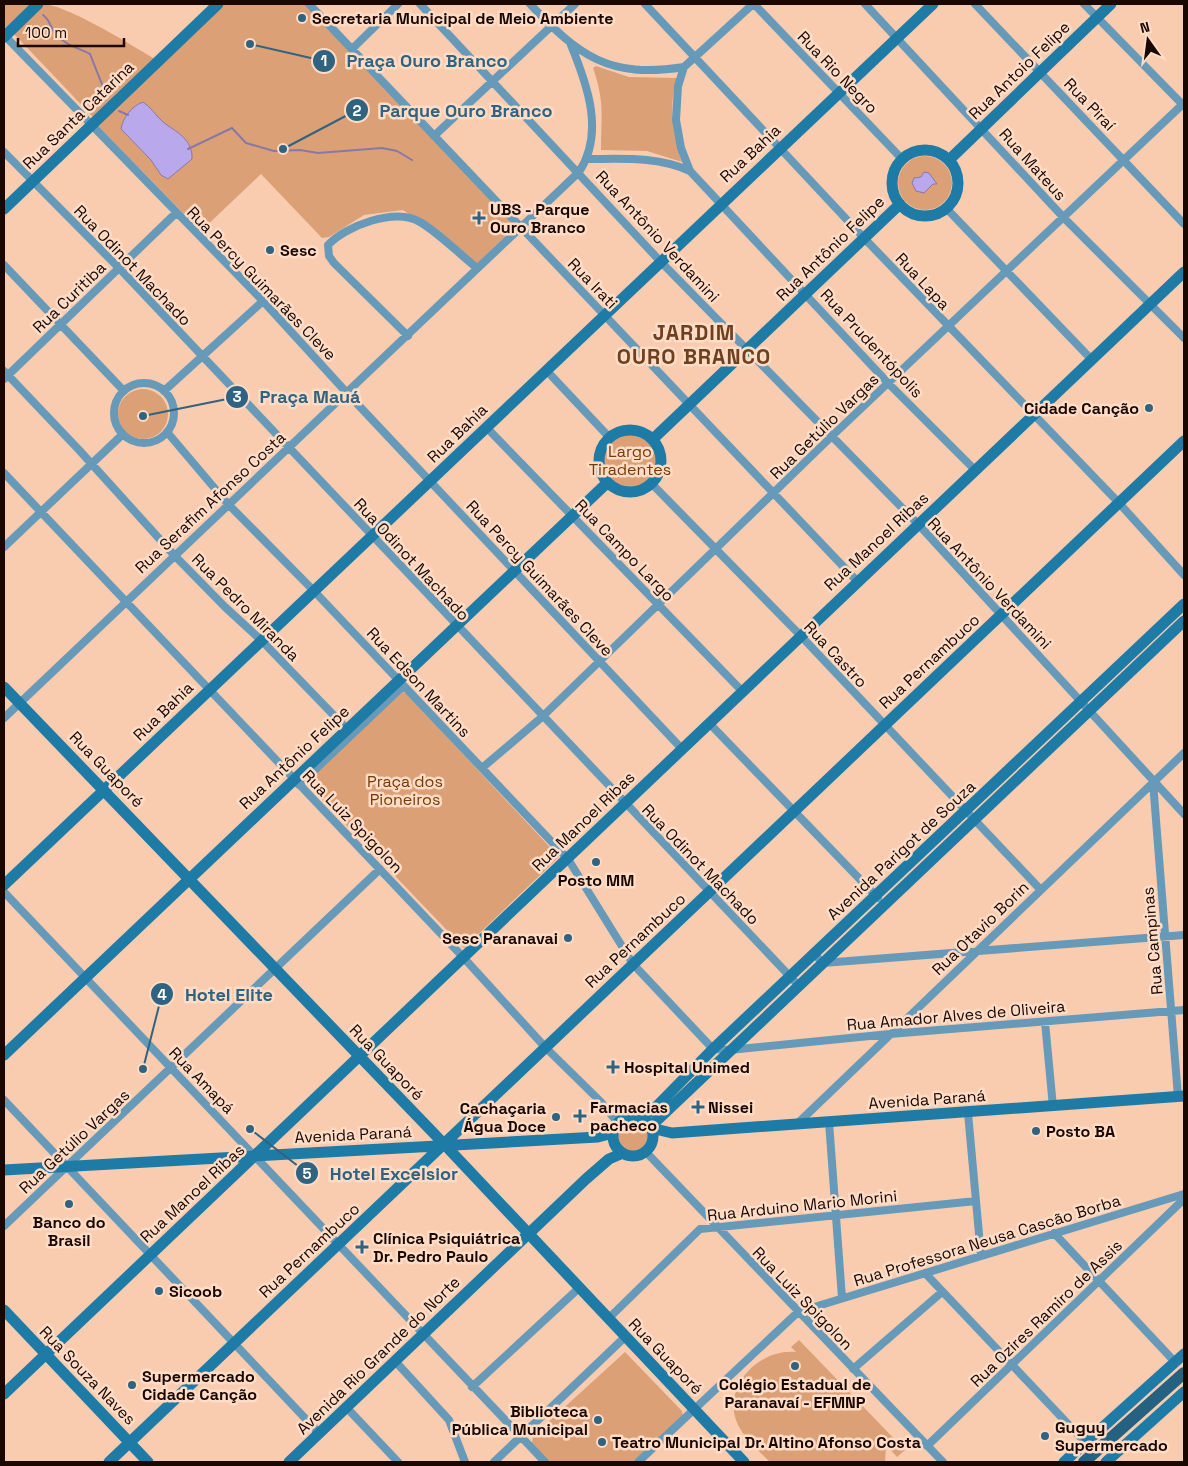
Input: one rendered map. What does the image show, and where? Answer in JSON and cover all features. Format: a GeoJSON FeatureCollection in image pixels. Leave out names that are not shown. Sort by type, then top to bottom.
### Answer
{"type":"FeatureCollection","features":[{"type":"Feature","properties":{"kind":"main road"},"geometry":{"type":"LineString","coordinates":[[1084,1462],[1184,1373]]}},
{"type":"Feature","properties":{"kind":"street"},"geometry":{"type":"LineString","coordinates":[[4,37],[38,4]]}},
{"type":"Feature","properties":{"kind":"street","name":"Rua Santa Catarina"},"geometry":{"type":"LineString","coordinates":[[4,209],[90,124],[218,4]]}},
{"type":"Feature","properties":{"kind":"street","name":"Rua Irati"},"geometry":{"type":"LineString","coordinates":[[309,4],[520,228],[775,492],[858,581]]}},
{"type":"Feature","properties":{"kind":"street"},"geometry":{"type":"LineString","coordinates":[[352,49],[398,4]]}},
{"type":"Feature","properties":{"kind":"street","name":"Rua Antônio Verdamini"},"geometry":{"type":"LineString","coordinates":[[420,4],[660,260],[918,524],[1000,616],[1184,814]]}},
{"type":"Feature","properties":{"kind":"street"},"geometry":{"type":"LineString","coordinates":[[530,4],[571,45],[593,59],[634,70],[658,71],[684,67],[753,4]]}},
{"type":"Feature","properties":{"kind":"street"},"geometry":{"type":"LineString","coordinates":[[434,136],[575,4]]}},
{"type":"Feature","properties":{"kind":"street","name":"Rua Lapa"},"geometry":{"type":"LineString","coordinates":[[646,4],[949,328],[1119,503],[1184,575]]}},
{"type":"Feature","properties":{"kind":"street","name":"Rua Rio Negro"},"geometry":{"type":"LineString","coordinates":[[753,4],[902,159]]}},
{"type":"Feature","properties":{"kind":"street","name":"Rua Mateus"},"geometry":{"type":"LineString","coordinates":[[865,4],[1064,218],[1184,338]]}},
{"type":"Feature","properties":{"kind":"street","name":"Rua Bahia"},"geometry":{"type":"LineString","coordinates":[[4,885],[487,428],[603,314],[933,4]]}},
{"type":"Feature","properties":{"kind":"street","name":"Rua Piraí"},"geometry":{"type":"LineString","coordinates":[[975,4],[1184,224]]}},
{"type":"Feature","properties":{"kind":"street"},"geometry":{"type":"LineString","coordinates":[[1084,4],[1184,105]]}},
{"type":"Feature","properties":{"kind":"street","name":"Rua Antoio Felipe"},"geometry":{"type":"LineString","coordinates":[[949,160],[1111,4]]}},
{"type":"Feature","properties":{"kind":"street","name":"Rua Percy Guimarães Cleve"},"geometry":{"type":"LineString","coordinates":[[4,37],[263,301],[682,749]]}},
{"type":"Feature","properties":{"kind":"street","name":"Rua Serafim Afonso Costa"},"geometry":{"type":"LineString","coordinates":[[4,718],[125,601],[408,336],[579,172],[587,159],[592,116],[589,94],[571,45]]}},
{"type":"Feature","properties":{"kind":"street","name":"Rua Prudentópolis"},"geometry":{"type":"LineString","coordinates":[[684,67],[678,86],[676,120],[681,148],[690,172],[889,384],[975,470]]}},
{"type":"Feature","properties":{"kind":"street","name":"Rua Getúlio Vargas"},"geometry":{"type":"LineString","coordinates":[[482,768],[542,717],[832,436],[1184,105]]}},
{"type":"Feature","properties":{"kind":"street"},"geometry":{"type":"LineString","coordinates":[[920,150],[931,150],[949,160],[955,169],[958,184],[953,200],[946,208],[928,216],[908,211],[900,204],[894,196],[892,176],[902,159],[920,150]]}},
{"type":"Feature","properties":{"kind":"street","name":"Rua Odinot Machado"},"geometry":{"type":"LineString","coordinates":[[4,152],[119,268],[624,804],[799,986]]}},
{"type":"Feature","properties":{"kind":"street"},"geometry":{"type":"LineString","coordinates":[[587,159],[649,159],[675,164],[690,172]]}},
{"type":"Feature","properties":{"kind":"street","name":"Rua Antônio Felipe"},"geometry":{"type":"LineString","coordinates":[[653,439],[900,204]]}},
{"type":"Feature","properties":{"kind":"street"},"geometry":{"type":"LineString","coordinates":[[946,208],[1092,360]]}},
{"type":"Feature","properties":{"kind":"street","name":"Rua Curitiba"},"geometry":{"type":"LineString","coordinates":[[5,375],[176,213]]}},
{"type":"Feature","properties":{"kind":"street"},"geometry":{"type":"LineString","coordinates":[[408,336],[329,256],[328,246],[337,236],[368,221],[396,217],[419,220],[477,268]]}},
{"type":"Feature","properties":{"kind":"street"},"geometry":{"type":"LineString","coordinates":[[4,265],[124,391]]}},
{"type":"Feature","properties":{"kind":"street","name":"Rua Manoel Ribas"},"geometry":{"type":"LineString","coordinates":[[4,1394],[800,635],[1184,272]]}},
{"type":"Feature","properties":{"kind":"street"},"geometry":{"type":"LineString","coordinates":[[164,391],[263,301]]}},
{"type":"Feature","properties":{"kind":"street"},"geometry":{"type":"LineString","coordinates":[[546,370],[609,437]]}},
{"type":"Feature","properties":{"kind":"street","name":"Rua Pedro Miranda"},"geometry":{"type":"LineString","coordinates":[[5,375],[92,464],[174,555],[225,607],[262,640],[347,729]]}},
{"type":"Feature","properties":{"kind":"street"},"geometry":{"type":"LineString","coordinates":[[140,383],[157,386],[164,391],[169,396],[174,411],[171,426],[167,432],[150,442],[131,440],[123,434],[118,428],[114,412],[119,397],[124,391],[140,383]]}},
{"type":"Feature","properties":{"kind":"street","name":"Rua Campo Largo"},"geometry":{"type":"LineString","coordinates":[[487,428],[742,691]]}},
{"type":"Feature","properties":{"kind":"street"},"geometry":{"type":"LineString","coordinates":[[636,430],[653,439],[662,457],[658,476],[652,484],[634,492],[624,492],[607,483],[600,469],[599,454],[609,437],[618,432],[636,430]]}},
{"type":"Feature","properties":{"kind":"street","name":"Rua Edson Martins"},"geometry":{"type":"LineString","coordinates":[[167,432],[228,504],[314,590],[568,858],[633,964],[714,1049]]}},
{"type":"Feature","properties":{"kind":"street"},"geometry":{"type":"LineString","coordinates":[[4,547],[123,434]]}},
{"type":"Feature","properties":{"kind":"street","name":"Rua Pernambuco"},"geometry":{"type":"LineString","coordinates":[[109,1462],[445,1145],[545,1047],[1184,441]]}},
{"type":"Feature","properties":{"kind":"street","name":"Rua Luiz Spigolon"},"geometry":{"type":"LineString","coordinates":[[4,474],[380,869],[545,1047],[600,1101],[616,1128]]}},
{"type":"Feature","properties":{"kind":"street","name":"Rua Antônio Felipe"},"geometry":{"type":"LineString","coordinates":[[4,1055],[190,878],[297,782],[401,683],[514,570],[607,483]]}},
{"type":"Feature","properties":{"kind":"street","name":"Rua Castro"},"geometry":{"type":"LineString","coordinates":[[652,484],[800,635],[1040,889]]}},
{"type":"Feature","properties":{"kind":"street","name":"Avenida Parigot de Souza"},"geometry":{"type":"LineString","coordinates":[[640,1118],[653,1110],[714,1049],[1184,604]]}},
{"type":"Feature","properties":{"kind":"street","name":"Avenida Parigot de Souza"},"geometry":{"type":"LineString","coordinates":[[650,1128],[1184,621]]}},
{"type":"Feature","properties":{"kind":"street","name":"Rua Antônio Felipe"},"geometry":{"type":"LineString","coordinates":[[297,782],[347,729],[401,683]]}},
{"type":"Feature","properties":{"kind":"street","name":"Rua Guaporé"},"geometry":{"type":"LineString","coordinates":[[4,686],[19,704],[105,790],[445,1145],[744,1462]]}},
{"type":"Feature","properties":{"kind":"street"},"geometry":{"type":"LineString","coordinates":[[709,722],[885,905]]}},
{"type":"Feature","properties":{"kind":"street","name":"Rua Otavio Borin"},"geometry":{"type":"LineString","coordinates":[[797,1124],[977,949],[1184,753]]}},
{"type":"Feature","properties":{"kind":"street","name":"Rua Campinas"},"geometry":{"type":"LineString","coordinates":[[1153,782],[1164,936],[1181,1097]]}},
{"type":"Feature","properties":{"kind":"street","name":"Rua Getúlio Vargas"},"geometry":{"type":"LineString","coordinates":[[4,1226],[380,869]]}},
{"type":"Feature","properties":{"kind":"street","name":"Rua Amapá"},"geometry":{"type":"LineString","coordinates":[[4,892],[545,1462]]}},
{"type":"Feature","properties":{"kind":"street"},"geometry":{"type":"LineString","coordinates":[[814,954],[823,963],[977,949],[1184,935]]}},
{"type":"Feature","properties":{"kind":"street","name":"Rua Amador Alves de Oliveira"},"geometry":{"type":"LineString","coordinates":[[714,1049],[730,1050],[890,1034],[1184,1010]]}},
{"type":"Feature","properties":{"kind":"street"},"geometry":{"type":"LineString","coordinates":[[1045,1022],[1053,1107]]}},
{"type":"Feature","properties":{"kind":"street","name":"Avenida Paraná"},"geometry":{"type":"LineString","coordinates":[[650,1128],[672,1133],[1181,1097]]}},
{"type":"Feature","properties":{"kind":"street"},"geometry":{"type":"LineString","coordinates":[[4,1100],[319,1433]]}},
{"type":"Feature","properties":{"kind":"street"},"geometry":{"type":"LineString","coordinates":[[968,1113],[980,1256]]}},
{"type":"Feature","properties":{"kind":"street"},"geometry":{"type":"LineString","coordinates":[[630,1116],[640,1118],[650,1128],[648,1148],[634,1155],[624,1153],[616,1146],[616,1128],[630,1116]]}},
{"type":"Feature","properties":{"kind":"street"},"geometry":{"type":"LineString","coordinates":[[829,1122],[842,1298]]}},
{"type":"Feature","properties":{"kind":"street","name":"Avenida Paraná"},"geometry":{"type":"LineString","coordinates":[[4,1170],[598,1137],[616,1128]]}},
{"type":"Feature","properties":{"kind":"street","name":"Avenida Paraná"},"geometry":{"type":"LineString","coordinates":[[648,1148],[672,1133]]}},
{"type":"Feature","properties":{"kind":"street","name":"Rua Luiz Spigolon"},"geometry":{"type":"LineString","coordinates":[[648,1148],[715,1226],[943,1462]]}},
{"type":"Feature","properties":{"kind":"street","name":"Avenida Rio Grande do Norte"},"geometry":{"type":"LineString","coordinates":[[289,1462],[609,1159],[624,1153]]}},
{"type":"Feature","properties":{"kind":"street","name":"Rua Professora Neusa Cascão Borba"},"geometry":{"type":"LineString","coordinates":[[798,1312],[1184,1194]]}},
{"type":"Feature","properties":{"kind":"street","name":"Rua Ozires Ramiro de Assis"},"geometry":{"type":"LineString","coordinates":[[927,1446],[1184,1199]]}},
{"type":"Feature","properties":{"kind":"street","name":"Rua Arduino Mario Morini"},"geometry":{"type":"LineString","coordinates":[[608,1319],[700,1229],[976,1201]]}},
{"type":"Feature","properties":{"kind":"street"},"geometry":{"type":"LineString","coordinates":[[1054,1233],[1175,1362]]}},
{"type":"Feature","properties":{"kind":"street"},"geometry":{"type":"LineString","coordinates":[[924,1273],[1086,1442]]}},
{"type":"Feature","properties":{"kind":"street"},"geometry":{"type":"LineString","coordinates":[[472,1386],[579,1288]]}},
{"type":"Feature","properties":{"kind":"street"},"geometry":{"type":"LineString","coordinates":[[853,1369],[942,1292]]}},
{"type":"Feature","properties":{"kind":"street","name":"Rua Souza Naves"},"geometry":{"type":"LineString","coordinates":[[4,1310],[148,1462]]}},
{"type":"Feature","properties":{"kind":"street"},"geometry":{"type":"LineString","coordinates":[[638,1462],[798,1312]]}},
{"type":"Feature","properties":{"kind":"street"},"geometry":{"type":"LineString","coordinates":[[494,1462],[625,1337]]}},
{"type":"Feature","properties":{"kind":"street"},"geometry":{"type":"LineString","coordinates":[[1064,1462],[1184,1354]]}},
{"type":"Feature","properties":{"kind":"street"},"geometry":{"type":"LineString","coordinates":[[395,1361],[449,1420],[465,1462]]}},
{"type":"Feature","properties":{"kind":"street"},"geometry":{"type":"LineString","coordinates":[[1106,1462],[1184,1392]]}},
{"type":"Feature","properties":{"kind":"street"},"geometry":{"type":"LineString","coordinates":[[346,1407],[398,1462]]}},
{"type":"Feature","properties":{"kind":"green space"},"geometry":{"type":"Polygon","coordinates":[[[4,4],[31,4],[4,29],[4,4]]]}},
{"type":"Feature","properties":{"kind":"green space"},"geometry":{"type":"Polygon","coordinates":[[[42,4],[53,6],[83,18],[158,61],[93,117],[14,34],[42,4]]]}},
{"type":"Feature","properties":{"kind":"green space"},"geometry":{"type":"Polygon","coordinates":[[[224,4],[307,4],[517,225],[477,264],[403,210],[364,215],[329,237],[322,238],[261,174],[201,231],[97,125],[224,4]]]}},
{"type":"Feature","properties":{"kind":"green space"},"geometry":{"type":"Polygon","coordinates":[[[596,66],[629,77],[677,78],[672,110],[676,141],[682,162],[647,151],[601,150],[601,100],[593,68],[596,66]]]}},
{"type":"Feature","properties":{"kind":"green space"},"geometry":{"type":"Polygon","coordinates":[[[920,156],[930,156],[940,160],[948,168],[952,183],[948,198],[940,206],[930,210],[920,210],[910,206],[902,198],[898,188],[898,178],[902,168],[910,160],[920,156]]]}},
{"type":"Feature","properties":{"kind":"green space"},"geometry":{"type":"Polygon","coordinates":[[[143,389],[153,391],[161,396],[166,404],[168,414],[166,424],[161,432],[153,437],[143,439],[133,437],[125,432],[120,424],[118,414],[120,404],[125,396],[133,391],[143,389]]]}},
{"type":"Feature","properties":{"kind":"green space","name":"Largo Tiradentes"},"geometry":{"type":"Polygon","coordinates":[[[625,435],[635,435],[644,439],[652,447],[656,461],[652,475],[644,483],[635,487],[625,487],[616,483],[608,475],[604,466],[604,456],[608,447],[616,439],[625,435]]]}},
{"type":"Feature","properties":{"kind":"green space","name":"Praça dos Pioneiros"},"geometry":{"type":"Polygon","coordinates":[[[402,692],[406,693],[559,857],[464,948],[306,783],[402,692]]]}},
{"type":"Feature","properties":{"kind":"green space"},"geometry":{"type":"Polygon","coordinates":[[[633,1121],[643,1126],[648,1136],[643,1146],[633,1151],[623,1146],[618,1136],[623,1126],[633,1121]]]}},
{"type":"Feature","properties":{"kind":"green space","name":"Colégio Estadual de Paranavaí - EFMNP"},"geometry":{"type":"Polygon","coordinates":[[[799,1340],[905,1450],[897,1457],[886,1445],[885,1462],[770,1462],[746,1438],[736,1420],[734,1407],[735,1394],[740,1382],[758,1362],[783,1352],[796,1352],[791,1347],[799,1340]]]}},
{"type":"Feature","properties":{"kind":"green space"},"geometry":{"type":"Polygon","coordinates":[[[625,1352],[682,1411],[683,1416],[632,1462],[549,1462],[532,1443],[533,1436],[625,1352]]]}},
{"type":"Feature","properties":{"kind":"shaded area"},"geometry":{"type":"Polygon","coordinates":[[[143,102],[163,122],[187,141],[192,152],[192,159],[168,179],[161,175],[151,160],[121,129],[129,112],[143,102]]]}},
{"type":"Feature","properties":{"kind":"shaded area"},"geometry":{"type":"Polygon","coordinates":[[[924,172],[929,173],[937,184],[933,184],[924,193],[916,191],[912,183],[914,178],[921,177],[924,172]]]}},
{"type":"Feature","properties":{"kind":"waterway"},"geometry":{"type":"LineString","coordinates":[[43,15],[59,38],[67,44],[90,54],[107,97]]}},
{"type":"Feature","properties":{"kind":"waterway"},"geometry":{"type":"LineString","coordinates":[[119,111],[128,115]]}},
{"type":"Feature","properties":{"kind":"waterway"},"geometry":{"type":"LineString","coordinates":[[188,149],[232,128],[246,143],[274,151],[300,150],[318,153],[382,148],[397,151],[412,160]]}},
{"type":"Feature","properties":{"kind":"place","name":"Secretaria Municipal de Meio Ambiente"},"geometry":{"type":"Point","coordinates":[302,18]}},
{"type":"Feature","properties":{"kind":"place","name":"Praça Ouro Branco"},"geometry":{"type":"Point","coordinates":[250,44]}},
{"type":"Feature","properties":{"kind":"place","name":"Parque Ouro Branco"},"geometry":{"type":"Point","coordinates":[283,149]}},
{"type":"Feature","properties":{"kind":"place","name":"UBS - Parque Ouro Branco"},"geometry":{"type":"Point","coordinates":[479,218]}},
{"type":"Feature","properties":{"kind":"place","name":"Sesc"},"geometry":{"type":"Point","coordinates":[270,250]}},
{"type":"Feature","properties":{"kind":"place","name":"Cidade Canção"},"geometry":{"type":"Point","coordinates":[1149,408]}},
{"type":"Feature","properties":{"kind":"place","name":"Praça Mauá"},"geometry":{"type":"Point","coordinates":[143,416]}},
{"type":"Feature","properties":{"kind":"place","name":"Posto MM"},"geometry":{"type":"Point","coordinates":[596,862]}},
{"type":"Feature","properties":{"kind":"place","name":"Sesc Paranavai"},"geometry":{"type":"Point","coordinates":[568,938]}},
{"type":"Feature","properties":{"kind":"place","name":"Hospital Unimed"},"geometry":{"type":"Point","coordinates":[613,1067]}},
{"type":"Feature","properties":{"kind":"place","name":"Hotel Elite"},"geometry":{"type":"Point","coordinates":[143,1069]}},
{"type":"Feature","properties":{"kind":"place","name":"Nissei"},"geometry":{"type":"Point","coordinates":[698,1107]}},
{"type":"Feature","properties":{"kind":"place","name":"Farmacias pacheco"},"geometry":{"type":"Point","coordinates":[580,1116]}},
{"type":"Feature","properties":{"kind":"place","name":"Cachaçaria Água Doce"},"geometry":{"type":"Point","coordinates":[556,1117]}},
{"type":"Feature","properties":{"kind":"place","name":"Hotel Excelsior"},"geometry":{"type":"Point","coordinates":[250,1129]}},
{"type":"Feature","properties":{"kind":"place","name":"Posto BA"},"geometry":{"type":"Point","coordinates":[1036,1131]}},
{"type":"Feature","properties":{"kind":"place","name":"Banco do Brasil"},"geometry":{"type":"Point","coordinates":[69,1204]}},
{"type":"Feature","properties":{"kind":"place","name":"Clínica Psiquiátrica Dr. Pedro Paulo"},"geometry":{"type":"Point","coordinates":[362,1247]}},
{"type":"Feature","properties":{"kind":"place","name":"Sicoob"},"geometry":{"type":"Point","coordinates":[159,1291]}},
{"type":"Feature","properties":{"kind":"place","name":"Colégio Estadual de Paranavaí - EFMNP"},"geometry":{"type":"Point","coordinates":[795,1366]}},
{"type":"Feature","properties":{"kind":"place","name":"Supermercado Cidade Canção"},"geometry":{"type":"Point","coordinates":[132,1385]}},
{"type":"Feature","properties":{"kind":"place","name":"Biblioteca Pública Municipal"},"geometry":{"type":"Point","coordinates":[598,1420]}},
{"type":"Feature","properties":{"kind":"place","name":"Guguy Supermercado"},"geometry":{"type":"Point","coordinates":[1045,1436]}},
{"type":"Feature","properties":{"kind":"place","name":"Teatro Municipal Dr. Altino Afonso Costa"},"geometry":{"type":"Point","coordinates":[602,1442]}},
{"type":"Feature","properties":{"kind":"district","name":"JARDIM OURO BRANCO"},"geometry":{"type":"Point","coordinates":[694,345]}}]}
